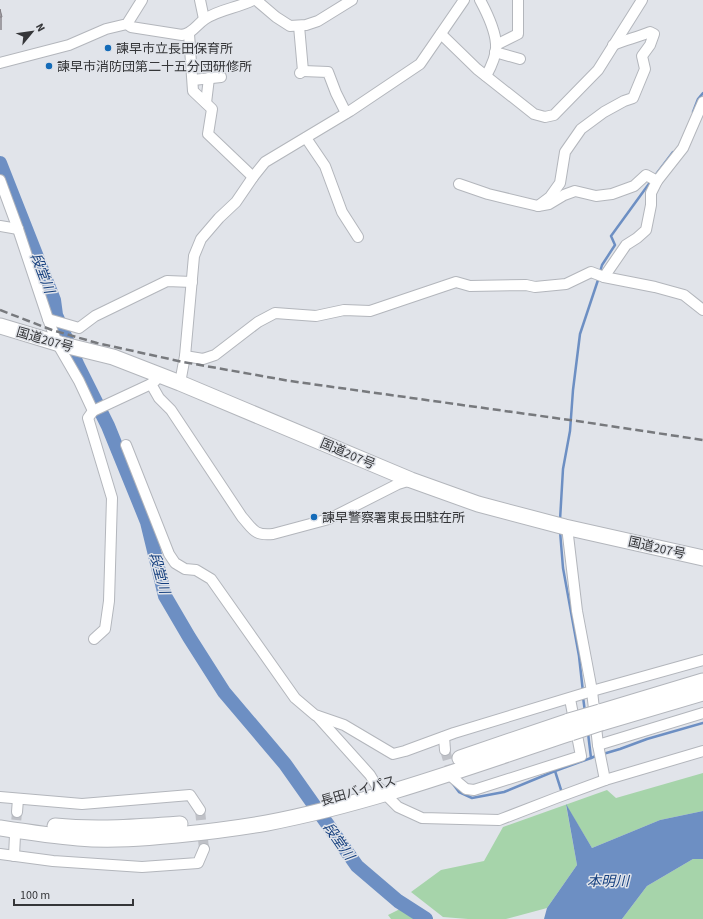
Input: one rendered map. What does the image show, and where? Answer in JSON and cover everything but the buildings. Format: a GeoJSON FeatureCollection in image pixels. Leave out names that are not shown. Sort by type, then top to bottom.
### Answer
{"type":"FeatureCollection","features":[{"type":"Feature","properties":{"kind":"highway","name":"国道207号"},"geometry":{"type":"LineString","coordinates":[[0,326],[114,357],[157,380],[180,383],[411,480],[478,504],[562,526],[703,558]]}},
{"type":"Feature","properties":{"kind":"highway","name":"長田バイパス"},"geometry":{"type":"LineString","coordinates":[[0,828],[149,827],[265,818],[314,812],[373,791],[601,717],[670,690],[703,681]]}},
{"type":"Feature","properties":{"kind":"highway","name":"長田バイパス"},"geometry":{"type":"LineString","coordinates":[[601,717],[703,693]]}},
{"type":"Feature","properties":{"kind":"highway"},"geometry":{"type":"LineString","coordinates":[[0,819],[13,827]]}},
{"type":"Feature","properties":{"kind":"street"},"geometry":{"type":"LineString","coordinates":[[0,63],[69,45],[106,29],[127,24],[142,0]]}},
{"type":"Feature","properties":{"kind":"street"},"geometry":{"type":"LineString","coordinates":[[200,0],[204,19]]}},
{"type":"Feature","properties":{"kind":"street"},"geometry":{"type":"LineString","coordinates":[[127,24],[131,27],[182,35],[189,34],[204,19],[216,13],[246,4],[253,0]]}},
{"type":"Feature","properties":{"kind":"street"},"geometry":{"type":"LineString","coordinates":[[256,0],[276,17],[290,26],[306,25],[318,21],[352,0]]}},
{"type":"Feature","properties":{"kind":"street"},"geometry":{"type":"LineString","coordinates":[[180,383],[185,356],[194,256],[201,239],[219,218],[236,202],[252,177],[265,162],[346,113],[420,64],[464,0]]}},
{"type":"Feature","properties":{"kind":"street"},"geometry":{"type":"LineString","coordinates":[[480,0],[490,21],[495,48],[492,66],[486,76]]}},
{"type":"Feature","properties":{"kind":"street"},"geometry":{"type":"LineString","coordinates":[[495,48],[518,34],[518,0]]}},
{"type":"Feature","properties":{"kind":"street"},"geometry":{"type":"LineString","coordinates":[[442,34],[477,69],[534,114],[545,117],[554,115],[598,70],[642,0]]}},
{"type":"Feature","properties":{"kind":"street"},"geometry":{"type":"LineString","coordinates":[[299,26],[302,72],[328,72],[346,113]]}},
{"type":"Feature","properties":{"kind":"street"},"geometry":{"type":"LineString","coordinates":[[538,206],[550,197],[560,183],[565,152],[581,129],[604,112],[624,101],[633,98],[645,69],[642,56],[650,44],[654,34],[650,32],[613,45]]}},
{"type":"Feature","properties":{"kind":"street"},"geometry":{"type":"LineString","coordinates":[[189,34],[193,91],[212,109],[208,134],[252,177]]}},
{"type":"Feature","properties":{"kind":"street"},"geometry":{"type":"LineString","coordinates":[[495,48],[520,59]]}},
{"type":"Feature","properties":{"kind":"street"},"geometry":{"type":"LineString","coordinates":[[193,80],[221,77]]}},
{"type":"Feature","properties":{"kind":"street"},"geometry":{"type":"LineString","coordinates":[[206,103],[209,78]]}},
{"type":"Feature","properties":{"kind":"street"},"geometry":{"type":"LineString","coordinates":[[459,184],[488,194],[538,206],[549,204],[564,195],[575,191],[596,196],[612,194],[652,179],[683,148],[703,102]]}},
{"type":"Feature","properties":{"kind":"street"},"geometry":{"type":"LineString","coordinates":[[306,138],[325,166],[342,212],[358,238]]}},
{"type":"Feature","properties":{"kind":"street"},"geometry":{"type":"LineString","coordinates":[[600,276],[626,245],[646,230],[651,205],[652,179]]}},
{"type":"Feature","properties":{"kind":"street"},"geometry":{"type":"LineString","coordinates":[[0,180],[48,319],[93,411]]}},
{"type":"Feature","properties":{"kind":"street"},"geometry":{"type":"LineString","coordinates":[[0,226],[18,229]]}},
{"type":"Feature","properties":{"kind":"street"},"geometry":{"type":"LineString","coordinates":[[185,356],[203,359],[215,355],[258,322],[275,313],[316,316],[344,310],[370,311],[456,282],[470,286],[526,285],[535,287],[566,284],[591,272],[600,276],[655,287],[684,295],[703,310]]}},
{"type":"Feature","properties":{"kind":"street"},"geometry":{"type":"LineString","coordinates":[[48,319],[79,328],[95,316],[167,281],[192,282]]}},
{"type":"Feature","properties":{"kind":"street"},"geometry":{"type":"LineString","coordinates":[[94,639],[105,629],[109,601],[112,498],[88,418],[93,411],[104,405],[157,380],[159,398],[171,410],[242,517],[255,532],[264,535],[273,534],[329,518],[398,484],[411,480]]}},
{"type":"Feature","properties":{"kind":"street"},"geometry":{"type":"LineString","coordinates":[[126,445],[169,554],[175,563],[185,568],[196,570],[211,579],[295,698],[315,714],[370,774],[373,791],[398,807],[422,818],[499,820],[605,780],[703,751]]}},
{"type":"Feature","properties":{"kind":"street"},"geometry":{"type":"LineString","coordinates":[[562,526],[598,747],[605,780]]}},
{"type":"Feature","properties":{"kind":"street"},"geometry":{"type":"LineString","coordinates":[[315,714],[344,725],[393,754],[590,692],[703,660]]}},
{"type":"Feature","properties":{"kind":"street"},"geometry":{"type":"LineString","coordinates":[[453,778],[466,789],[474,790],[580,756],[574,697]]}},
{"type":"Feature","properties":{"kind":"street"},"geometry":{"type":"LineString","coordinates":[[598,747],[703,713]]}},
{"type":"Feature","properties":{"kind":"street"},"geometry":{"type":"LineString","coordinates":[[444,737],[445,750]]}},
{"type":"Feature","properties":{"kind":"street"},"geometry":{"type":"LineString","coordinates":[[0,797],[82,804],[190,795],[200,810]]}},
{"type":"Feature","properties":{"kind":"street"},"geometry":{"type":"LineString","coordinates":[[14,856],[13,827],[18,799]]}},
{"type":"Feature","properties":{"kind":"street"},"geometry":{"type":"LineString","coordinates":[[0,854],[53,861],[142,868],[198,863],[204,849]]}},
{"type":"Feature","properties":{"kind":"green space"},"geometry":{"type":"Polygon","coordinates":[[[703,773],[703,811],[660,820],[592,848],[566,805],[577,865],[547,908],[506,919],[468,919],[443,917],[411,892],[441,870],[484,861],[503,827],[607,790],[616,798],[703,773]]]}},
{"type":"Feature","properties":{"kind":"green space"},"geometry":{"type":"Polygon","coordinates":[[[693,859],[703,859],[703,919],[622,919],[647,886],[693,859]]]}},
{"type":"Feature","properties":{"kind":"green space"},"geometry":{"type":"Polygon","coordinates":[[[400,909],[418,919],[391,919],[388,915],[400,909]]]}},
{"type":"Feature","properties":{"kind":"water","name":"本明川"},"geometry":{"type":"Polygon","coordinates":[[[566,804],[592,848],[660,820],[703,811],[703,859],[693,859],[647,886],[622,919],[544,919],[547,908],[577,865],[566,804]]]}},
{"type":"Feature","properties":{"kind":"waterway"},"geometry":{"type":"LineString","coordinates":[[693,112],[698,99],[703,93]]}},
{"type":"Feature","properties":{"kind":"waterway"},"geometry":{"type":"LineString","coordinates":[[654,177],[673,152]]}},
{"type":"Feature","properties":{"kind":"waterway","name":"段堂川"},"geometry":{"type":"LineString","coordinates":[[0,163],[54,300],[56,315],[78,366],[108,426],[147,522],[165,596],[224,692],[285,764],[357,866],[398,901],[426,919]]}},
{"type":"Feature","properties":{"kind":"waterway"},"geometry":{"type":"LineString","coordinates":[[600,272],[602,265],[615,245],[611,236],[651,181]]}},
{"type":"Feature","properties":{"kind":"waterway"},"geometry":{"type":"LineString","coordinates":[[560,520],[563,469],[570,431],[573,390],[580,334],[599,277]]}},
{"type":"Feature","properties":{"kind":"waterway"},"geometry":{"type":"LineString","coordinates":[[560,531],[563,568],[579,656],[583,692]]}},
{"type":"Feature","properties":{"kind":"waterway"},"geometry":{"type":"LineString","coordinates":[[583,697],[585,712]]}},
{"type":"Feature","properties":{"kind":"waterway"},"geometry":{"type":"LineString","coordinates":[[603,754],[647,739],[703,723]]}},
{"type":"Feature","properties":{"kind":"waterway"},"geometry":{"type":"LineString","coordinates":[[588,733],[591,758],[598,755]]}},
{"type":"Feature","properties":{"kind":"waterway"},"geometry":{"type":"LineString","coordinates":[[562,793],[555,771],[591,758]]}},
{"type":"Feature","properties":{"kind":"waterway"},"geometry":{"type":"LineString","coordinates":[[453,784],[459,792],[472,798],[504,792],[555,771]]}},
{"type":"Feature","properties":{"kind":"tunnel"},"geometry":{"type":"LineString","coordinates":[[445,750],[453,778]]}},
{"type":"Feature","properties":{"kind":"tunnel"},"geometry":{"type":"LineString","coordinates":[[200,810],[204,849]]}},
{"type":"Feature","properties":{"kind":"tunnel"},"geometry":{"type":"LineString","coordinates":[[15,835],[17,812]]}},
{"type":"Feature","properties":{"kind":"railway"},"geometry":{"type":"LineString","coordinates":[[0,310],[52,330],[97,343],[183,362],[290,381],[703,440]]}},
{"type":"Feature","properties":{"kind":"place","name":"諫早市立長田保育所"},"geometry":{"type":"Point","coordinates":[108,48]}},
{"type":"Feature","properties":{"kind":"place","name":"諫早市消防団第二十五分団研修所"},"geometry":{"type":"Point","coordinates":[49,66]}},
{"type":"Feature","properties":{"kind":"place","name":"諫早警察署東長田駐在所"},"geometry":{"type":"Point","coordinates":[314,517]}}]}
